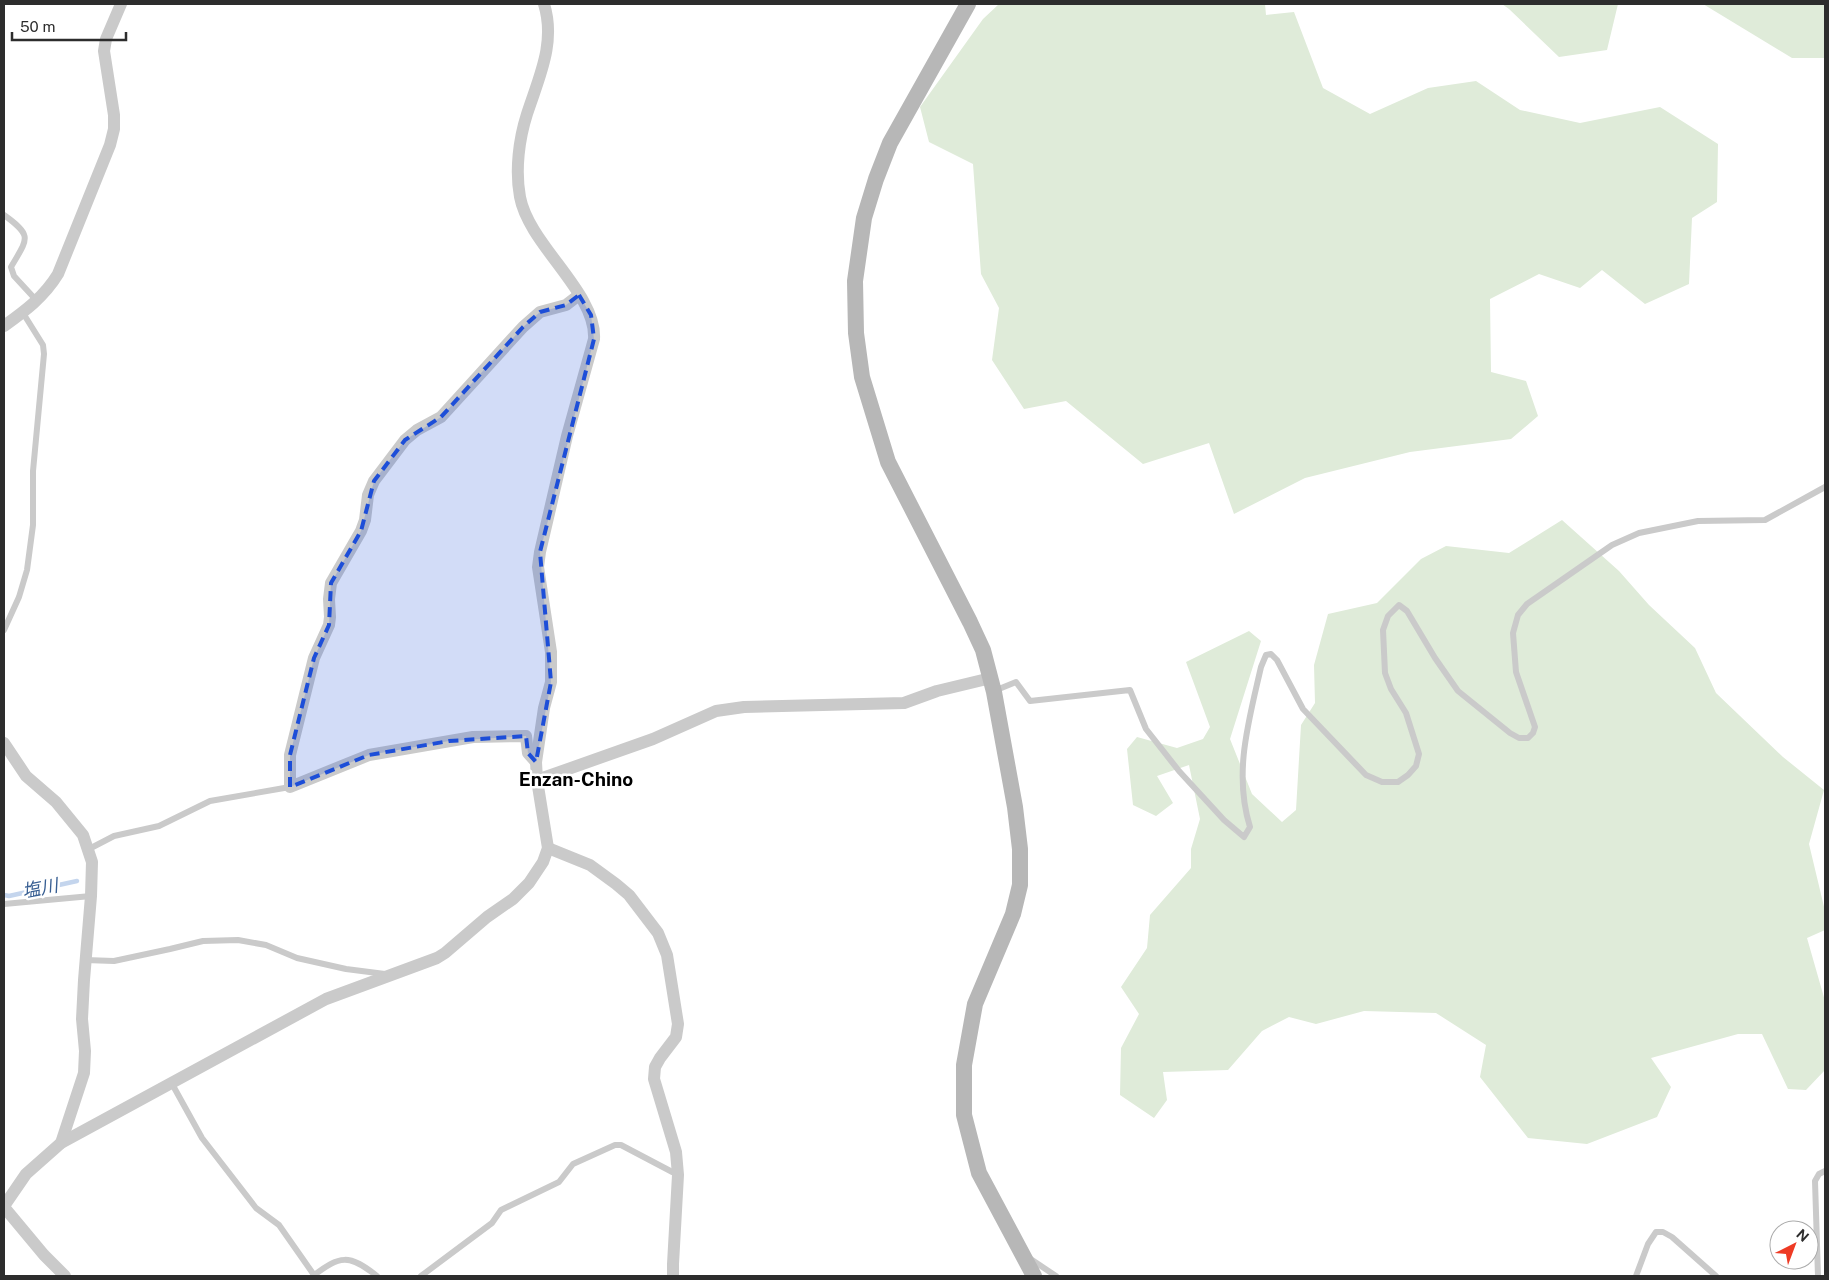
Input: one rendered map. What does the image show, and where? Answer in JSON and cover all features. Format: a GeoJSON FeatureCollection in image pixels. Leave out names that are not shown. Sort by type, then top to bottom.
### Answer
{"type":"FeatureCollection","features":[{"type":"Feature","properties":{"kind":"street"},"geometry":{"type":"LineString","coordinates":[[4,326],[37,301],[58,274],[110,145],[114,129],[114,115],[104,51],[106,39],[121,4]]}},
{"type":"Feature","properties":{"kind":"street"},"geometry":{"type":"LineString","coordinates":[[65,1276],[44,1255],[4,1206],[26,1174],[61,1143],[326,999],[437,958],[487,917],[513,899],[528,883],[543,862],[548,848],[536,762],[542,718],[551,682],[551,652],[538,567],[567,436],[595,330],[591,315],[579,295],[530,224],[523,210],[518,178],[522,132],[540,78],[548,46],[548,16],[544,4]]}},
{"type":"Feature","properties":{"kind":"street"},"geometry":{"type":"LineString","coordinates":[[968,4],[890,143],[876,179],[864,218],[855,281],[856,333],[862,377],[888,462],[970,622],[983,650],[992,685],[1015,807],[1020,849],[1020,885],[1013,914],[975,1004],[964,1065],[964,1114],[979,1173],[1034,1276]]}},
{"type":"Feature","properties":{"kind":"street"},"geometry":{"type":"LineString","coordinates":[[536,762],[528,753],[526,736],[473,737],[370,755],[290,786],[290,754],[314,658],[329,625],[329,599],[332,583],[361,530],[365,520],[368,495],[374,481],[405,440],[417,430],[441,417],[523,327],[540,312],[566,305],[579,295]]}},
{"type":"Feature","properties":{"kind":"street"},"geometry":{"type":"LineString","coordinates":[[537,780],[653,739],[716,711],[744,707],[904,703],[937,691],[992,685]]}},
{"type":"Feature","properties":{"kind":"street"},"geometry":{"type":"LineString","coordinates":[[4,743],[26,776],[56,802],[83,835],[92,862],[82,1020],[85,1051],[84,1073],[61,1143]]}},
{"type":"Feature","properties":{"kind":"street"},"geometry":{"type":"LineString","coordinates":[[548,848],[590,865],[629,895],[658,933],[667,955],[678,1024],[676,1037],[655,1067],[654,1079],[676,1152],[678,1175],[674,1276]]}},
{"type":"Feature","properties":{"kind":"lane"},"geometry":{"type":"LineString","coordinates":[[4,215],[22,228],[26,235],[24,245],[11,268],[14,276],[37,301]]}},
{"type":"Feature","properties":{"kind":"lane"},"geometry":{"type":"LineString","coordinates":[[4,630],[19,597],[28,561],[33,526],[33,471],[44,354],[43,345],[23,312]]}},
{"type":"Feature","properties":{"kind":"lane"},"geometry":{"type":"LineString","coordinates":[[992,685],[1016,682],[1030,701],[1130,690],[1146,729],[1179,771],[1224,820],[1244,837],[1250,827],[1245,812],[1241,783],[1243,748],[1261,667],[1266,655],[1271,654],[1277,660],[1303,709],[1366,775],[1382,782],[1398,782],[1408,776],[1416,766],[1419,754],[1406,714],[1391,689],[1385,674],[1383,630],[1388,616],[1399,605],[1407,611],[1434,658],[1458,691],[1510,732],[1519,738],[1528,738],[1533,733],[1535,727],[1516,672],[1513,633],[1518,615],[1527,604],[1612,545],[1639,533],[1698,521],[1765,520],[1825,487]]}},
{"type":"Feature","properties":{"kind":"lane"},"geometry":{"type":"LineString","coordinates":[[89,849],[114,836],[159,826],[210,801],[290,786]]}},
{"type":"Feature","properties":{"kind":"lane"},"geometry":{"type":"LineString","coordinates":[[4,904],[91,896]]}},
{"type":"Feature","properties":{"kind":"lane"},"geometry":{"type":"LineString","coordinates":[[85,960],[114,960],[170,949],[203,940],[238,940],[266,945],[298,958],[314,962],[346,969],[391,975]]}},
{"type":"Feature","properties":{"kind":"lane"},"geometry":{"type":"LineString","coordinates":[[171,1082],[202,1138],[256,1208],[279,1225],[313,1276],[339,1259],[352,1260],[377,1276]]}},
{"type":"Feature","properties":{"kind":"lane"},"geometry":{"type":"LineString","coordinates":[[421,1276],[431,1274],[492,1223],[501,1210],[559,1182],[573,1164],[615,1145],[621,1145],[678,1175]]}},
{"type":"Feature","properties":{"kind":"lane"},"geometry":{"type":"LineString","coordinates":[[1818,1276],[1815,1181],[1819,1174],[1825,1170]]}},
{"type":"Feature","properties":{"kind":"lane"},"geometry":{"type":"LineString","coordinates":[[1636,1276],[1648,1244],[1656,1232],[1663,1232],[1672,1237],[1716,1276]]}},
{"type":"Feature","properties":{"kind":"lane"},"geometry":{"type":"LineString","coordinates":[[1022,1253],[1056,1276]]}},
{"type":"Feature","properties":{"kind":"highlighted area"},"geometry":{"type":"Polygon","coordinates":[[[579,295],[591,315],[594,339],[540,552],[551,682],[536,762],[528,753],[526,736],[449,741],[369,755],[290,787],[290,755],[314,658],[329,625],[331,583],[361,531],[374,481],[405,440],[441,417],[523,327],[540,312],[566,305],[579,295]]]}},
{"type":"Feature","properties":{"kind":"green space"},"geometry":{"type":"Polygon","coordinates":[[[999,4],[1265,4],[1266,15],[1294,12],[1323,88],[1370,114],[1428,88],[1476,81],[1520,110],[1580,123],[1660,107],[1718,144],[1717,202],[1692,218],[1689,284],[1645,304],[1602,270],[1580,288],[1539,274],[1490,299],[1491,372],[1526,381],[1538,416],[1511,439],[1410,452],[1305,478],[1234,514],[1209,443],[1143,464],[1066,401],[1024,409],[992,360],[999,308],[981,274],[973,164],[929,142],[920,107],[983,19],[999,4]]]}},
{"type":"Feature","properties":{"kind":"green space"},"geometry":{"type":"Polygon","coordinates":[[[1502,4],[1618,4],[1607,50],[1559,57],[1502,4]]]}},
{"type":"Feature","properties":{"kind":"green space"},"geometry":{"type":"Polygon","coordinates":[[[1703,4],[1825,4],[1825,58],[1792,58],[1703,4]]]}},
{"type":"Feature","properties":{"kind":"green space"},"geometry":{"type":"Polygon","coordinates":[[[1562,520],[1619,571],[1649,605],[1695,648],[1716,693],[1783,757],[1824,790],[1809,844],[1825,911],[1825,930],[1807,938],[1825,1001],[1825,1070],[1806,1090],[1788,1089],[1762,1034],[1738,1034],[1651,1058],[1671,1087],[1657,1117],[1587,1144],[1528,1138],[1480,1077],[1486,1045],[1436,1013],[1364,1011],[1316,1024],[1289,1017],[1262,1031],[1228,1070],[1163,1072],[1167,1100],[1154,1118],[1120,1095],[1121,1048],[1139,1014],[1121,987],[1147,948],[1150,915],[1191,868],[1191,849],[1200,819],[1189,765],[1157,776],[1173,803],[1156,816],[1133,805],[1127,749],[1137,737],[1177,748],[1203,739],[1210,727],[1186,662],[1249,631],[1261,641],[1230,739],[1252,794],[1282,822],[1296,810],[1301,725],[1315,703],[1314,665],[1328,614],[1377,603],[1421,559],[1446,546],[1509,553],[1562,520]]]}},
{"type":"Feature","properties":{"kind":"waterway","name":"塩川"},"geometry":{"type":"LineString","coordinates":[[4,895],[9,896],[77,881]]}},
{"type":"Feature","properties":{"kind":"district","name":"Enzan-Chino"},"geometry":{"type":"Point","coordinates":[576,779]}}]}
